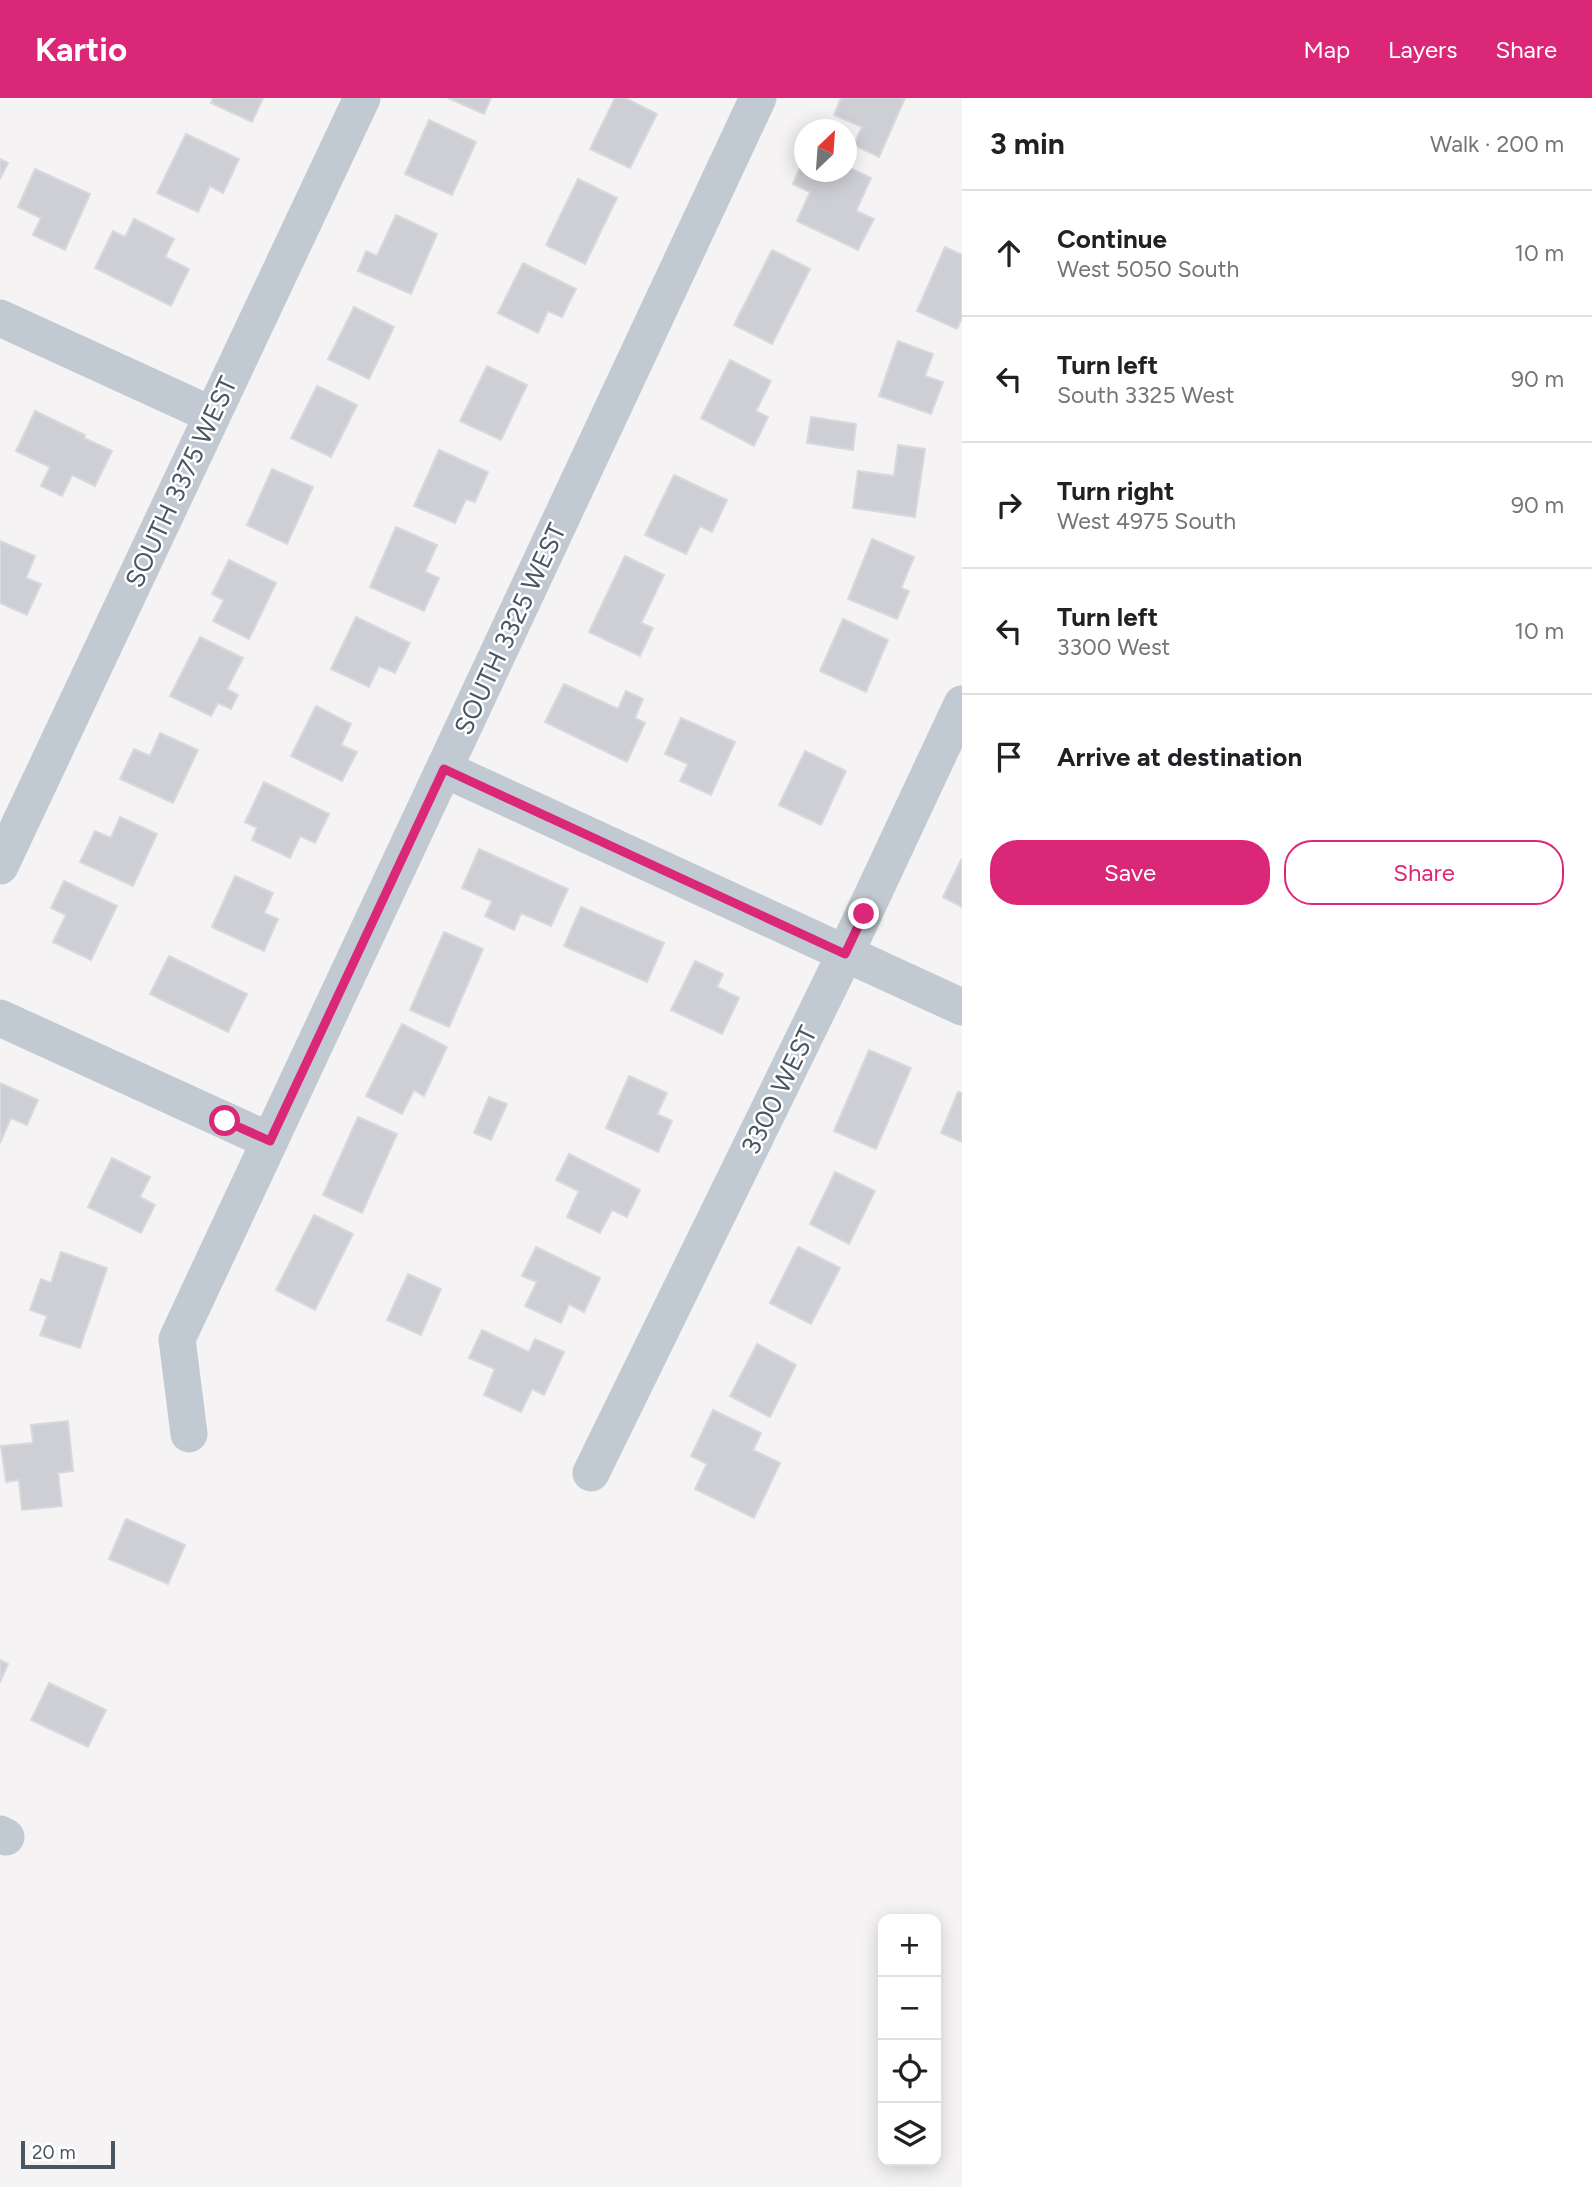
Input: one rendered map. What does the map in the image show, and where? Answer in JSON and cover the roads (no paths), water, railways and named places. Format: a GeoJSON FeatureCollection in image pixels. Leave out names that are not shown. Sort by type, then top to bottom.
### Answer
{"type":"FeatureCollection","features":[{"type":"Feature","properties":{"kind":"street","name":"SOUTH 3375 WEST"},"geometry":{"type":"LineString","coordinates":[[0,866],[362,98]]}},
{"type":"Feature","properties":{"kind":"street","name":"SOUTH 3325 WEST"},"geometry":{"type":"LineString","coordinates":[[189,1434],[177,1339],[758,98]]}},
{"type":"Feature","properties":{"kind":"street"},"geometry":{"type":"LineString","coordinates":[[0,318],[212,415]]}},
{"type":"Feature","properties":{"kind":"street","name":"3300 WEST"},"geometry":{"type":"LineString","coordinates":[[592,1474],[845,954],[962,704]]}},
{"type":"Feature","properties":{"kind":"street"},"geometry":{"type":"LineString","coordinates":[[444,769],[962,1007]]}},
{"type":"Feature","properties":{"kind":"street"},"geometry":{"type":"LineString","coordinates":[[0,1018],[270,1141]]}}]}
